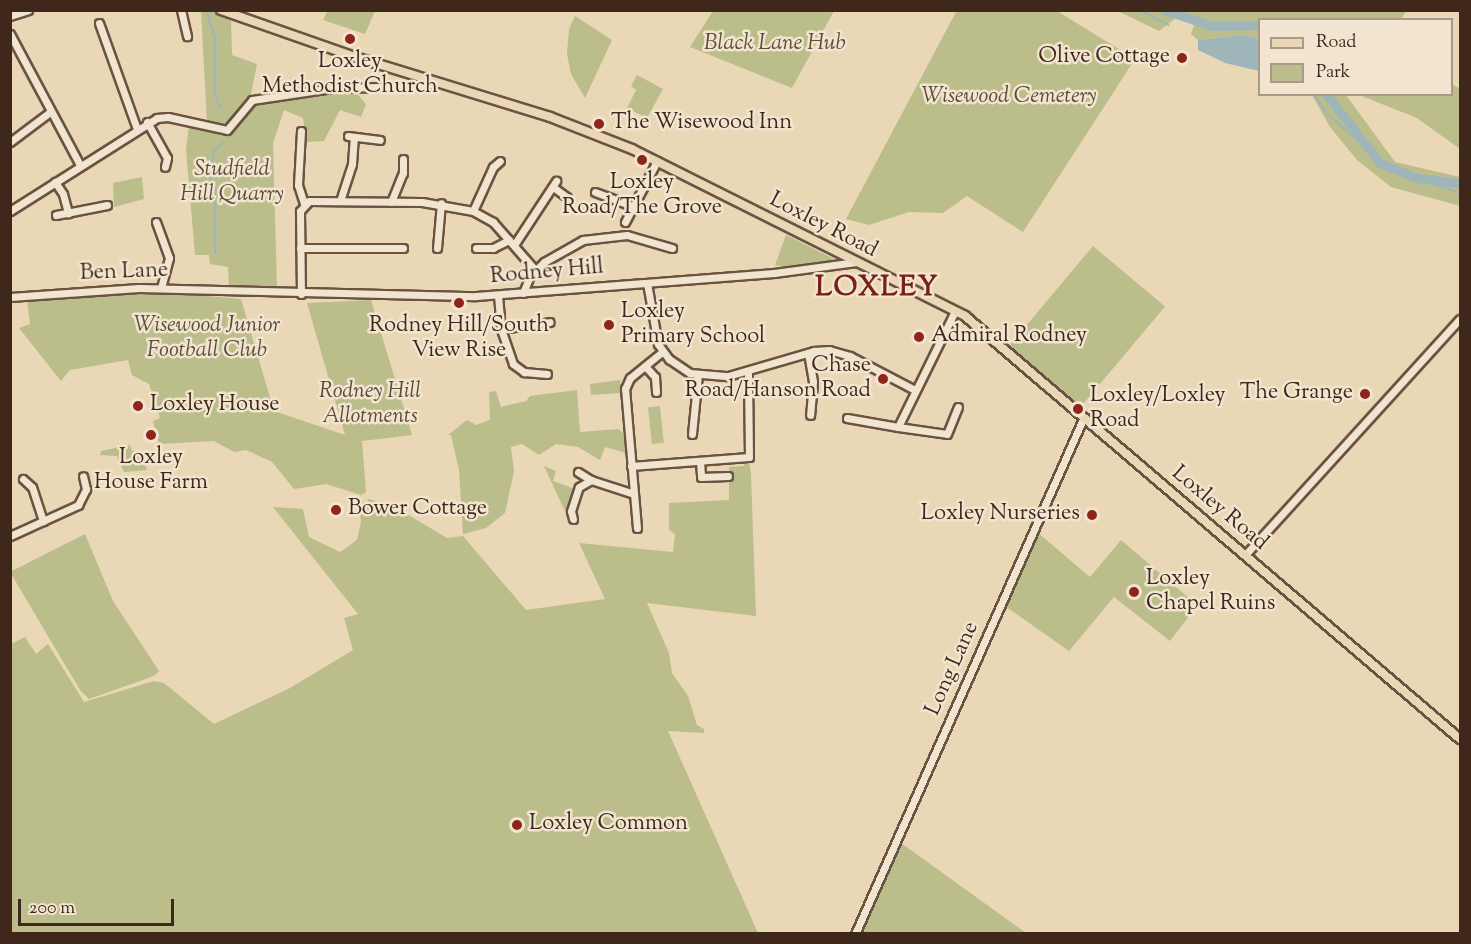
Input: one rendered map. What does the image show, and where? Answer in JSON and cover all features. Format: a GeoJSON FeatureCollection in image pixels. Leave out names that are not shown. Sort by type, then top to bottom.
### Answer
{"type":"FeatureCollection","features":[{"type":"Feature","properties":{"kind":"main road","name":"Loxley Road"},"geometry":{"type":"LineString","coordinates":[[221,10],[436,82],[550,117],[657,161],[955,311],[1461,739]]}},
{"type":"Feature","properties":{"kind":"street"},"geometry":{"type":"LineString","coordinates":[[10,16],[28,10]]}},
{"type":"Feature","properties":{"kind":"street"},"geometry":{"type":"LineString","coordinates":[[181,10],[187,36]]}},
{"type":"Feature","properties":{"kind":"street"},"geometry":{"type":"LineString","coordinates":[[99,23],[137,129]]}},
{"type":"Feature","properties":{"kind":"street"},"geometry":{"type":"LineString","coordinates":[[10,34],[80,165]]}},
{"type":"Feature","properties":{"kind":"street"},"geometry":{"type":"LineString","coordinates":[[10,211],[147,122],[168,117],[227,130],[252,100],[332,88],[426,86],[436,82]]}},
{"type":"Feature","properties":{"kind":"street"},"geometry":{"type":"LineString","coordinates":[[10,142],[50,112]]}},
{"type":"Feature","properties":{"kind":"street"},"geometry":{"type":"LineString","coordinates":[[147,122],[165,153],[165,167]]}},
{"type":"Feature","properties":{"kind":"street"},"geometry":{"type":"LineString","coordinates":[[302,135],[298,190],[304,203]]}},
{"type":"Feature","properties":{"kind":"street"},"geometry":{"type":"LineString","coordinates":[[340,201],[352,164],[351,137],[380,140]]}},
{"type":"Feature","properties":{"kind":"street"},"geometry":{"type":"LineString","coordinates":[[391,202],[403,173],[404,159]]}},
{"type":"Feature","properties":{"kind":"street"},"geometry":{"type":"LineString","coordinates":[[473,211],[500,161]]}},
{"type":"Feature","properties":{"kind":"street"},"geometry":{"type":"LineString","coordinates":[[626,222],[657,161]]}},
{"type":"Feature","properties":{"kind":"street"},"geometry":{"type":"LineString","coordinates":[[54,182],[63,194],[68,213]]}},
{"type":"Feature","properties":{"kind":"street"},"geometry":{"type":"LineString","coordinates":[[476,248],[493,248],[511,243],[554,184],[567,197]]}},
{"type":"Feature","properties":{"kind":"street"},"geometry":{"type":"LineString","coordinates":[[595,192],[635,207]]}},
{"type":"Feature","properties":{"kind":"street"},"geometry":{"type":"LineString","coordinates":[[304,203],[340,201],[441,203],[473,211],[493,222],[536,270]]}},
{"type":"Feature","properties":{"kind":"street"},"geometry":{"type":"LineString","coordinates":[[301,294],[300,211],[304,203]]}},
{"type":"Feature","properties":{"kind":"street"},"geometry":{"type":"LineString","coordinates":[[437,248],[441,203]]}},
{"type":"Feature","properties":{"kind":"street"},"geometry":{"type":"LineString","coordinates":[[56,215],[107,205]]}},
{"type":"Feature","properties":{"kind":"street"},"geometry":{"type":"LineString","coordinates":[[156,222],[169,258],[161,288]]}},
{"type":"Feature","properties":{"kind":"street"},"geometry":{"type":"LineString","coordinates":[[523,293],[536,270],[567,246],[597,237],[635,237],[672,248]]}},
{"type":"Feature","properties":{"kind":"street"},"geometry":{"type":"LineString","coordinates":[[300,248],[403,248]]}},
{"type":"Feature","properties":{"kind":"street","name":"Rodney Hill"},"geometry":{"type":"LineString","coordinates":[[239,293],[498,295],[856,262]]}},
{"type":"Feature","properties":{"kind":"street"},"geometry":{"type":"LineString","coordinates":[[647,283],[652,324],[662,352],[682,369],[698,374],[718,376],[748,371],[808,352],[844,353],[915,390]]}},
{"type":"Feature","properties":{"kind":"street","name":"Ben Lane"},"geometry":{"type":"LineString","coordinates":[[10,297],[161,288],[239,293]]}},
{"type":"Feature","properties":{"kind":"street"},"geometry":{"type":"LineString","coordinates":[[498,295],[501,329],[516,368],[547,374]]}},
{"type":"Feature","properties":{"kind":"street"},"geometry":{"type":"LineString","coordinates":[[898,427],[955,311]]}},
{"type":"Feature","properties":{"kind":"street"},"geometry":{"type":"LineString","coordinates":[[1245,555],[1461,319]]}},
{"type":"Feature","properties":{"kind":"street"},"geometry":{"type":"LineString","coordinates":[[501,329],[550,322]]}},
{"type":"Feature","properties":{"kind":"street"},"geometry":{"type":"LineString","coordinates":[[637,528],[625,389],[628,380],[662,352]]}},
{"type":"Feature","properties":{"kind":"street"},"geometry":{"type":"LineString","coordinates":[[808,352],[813,382],[810,415]]}},
{"type":"Feature","properties":{"kind":"street"},"geometry":{"type":"LineString","coordinates":[[645,366],[655,377],[656,392]]}},
{"type":"Feature","properties":{"kind":"street"},"geometry":{"type":"LineString","coordinates":[[632,466],[749,457],[748,371]]}},
{"type":"Feature","properties":{"kind":"street"},"geometry":{"type":"LineString","coordinates":[[692,434],[698,374]]}},
{"type":"Feature","properties":{"kind":"street"},"geometry":{"type":"LineString","coordinates":[[847,418],[947,434],[958,407]]}},
{"type":"Feature","properties":{"kind":"street","name":"Long Lane"},"geometry":{"type":"LineString","coordinates":[[855,933],[1083,418]]}},
{"type":"Feature","properties":{"kind":"street"},"geometry":{"type":"LineString","coordinates":[[750,432],[759,432]]}},
{"type":"Feature","properties":{"kind":"street"},"geometry":{"type":"LineString","coordinates":[[700,461],[700,479],[728,476]]}},
{"type":"Feature","properties":{"kind":"street"},"geometry":{"type":"LineString","coordinates":[[578,472],[591,480],[634,494]]}},
{"type":"Feature","properties":{"kind":"street"},"geometry":{"type":"LineString","coordinates":[[10,536],[81,502],[86,489],[83,476]]}},
{"type":"Feature","properties":{"kind":"street"},"geometry":{"type":"LineString","coordinates":[[23,479],[32,487],[43,521]]}},
{"type":"Feature","properties":{"kind":"street"},"geometry":{"type":"LineString","coordinates":[[573,519],[572,512],[579,487],[591,480]]}},
{"type":"Feature","properties":{"kind":"green space"},"geometry":{"type":"Polygon","coordinates":[[[328,10],[375,11],[365,34],[323,20],[328,10]]]}},
{"type":"Feature","properties":{"kind":"green space","name":"Wisewood Cemetery"},"geometry":{"type":"Polygon","coordinates":[[[957,10],[1057,11],[1135,59],[1023,232],[967,196],[943,213],[909,212],[869,225],[846,219],[957,10]]]}},
{"type":"Feature","properties":{"kind":"green space","name":"Studfield Hill Quarry"},"geometry":{"type":"Polygon","coordinates":[[[201,11],[214,11],[231,21],[232,55],[257,64],[250,99],[227,126],[207,122],[201,11]]]}},
{"type":"Feature","properties":{"kind":"green space","name":"Black Lane Hub"},"geometry":{"type":"Polygon","coordinates":[[[713,11],[834,11],[792,88],[690,47],[713,11]]]}},
{"type":"Feature","properties":{"kind":"green space"},"geometry":{"type":"Polygon","coordinates":[[[1118,11],[1406,11],[1402,18],[1258,18],[1258,39],[1245,35],[1198,40],[1191,34],[1194,25],[1177,17],[1159,31],[1118,11]]]}},
{"type":"Feature","properties":{"kind":"green space"},"geometry":{"type":"Polygon","coordinates":[[[575,16],[612,40],[585,98],[571,74],[567,54],[569,29],[575,16]]]}},
{"type":"Feature","properties":{"kind":"green space"},"geometry":{"type":"Polygon","coordinates":[[[637,75],[663,89],[647,118],[627,108],[636,90],[631,86],[637,75]]]}},
{"type":"Feature","properties":{"kind":"green space"},"geometry":{"type":"Polygon","coordinates":[[[1453,85],[1460,89],[1460,149],[1417,118],[1362,96],[1453,96],[1453,85]]]}},
{"type":"Feature","properties":{"kind":"green space","name":"Studfield Hill Quarry"},"geometry":{"type":"Polygon","coordinates":[[[354,90],[366,104],[361,117],[340,110],[324,141],[307,142],[303,118],[284,110],[273,143],[277,289],[229,289],[228,267],[210,264],[209,255],[195,255],[186,150],[189,125],[229,132],[248,107],[311,93],[354,90]]]}},
{"type":"Feature","properties":{"kind":"green space"},"geometry":{"type":"Polygon","coordinates":[[[1313,96],[1347,96],[1395,162],[1460,177],[1460,206],[1391,187],[1357,160],[1330,127],[1313,96]]]}},
{"type":"Feature","properties":{"kind":"green space"},"geometry":{"type":"Polygon","coordinates":[[[142,177],[144,199],[114,207],[113,183],[142,177]]]}},
{"type":"Feature","properties":{"kind":"green space"},"geometry":{"type":"Polygon","coordinates":[[[786,235],[840,262],[787,268],[775,265],[786,235]]]}},
{"type":"Feature","properties":{"kind":"green space"},"geometry":{"type":"Polygon","coordinates":[[[1093,246],[1165,306],[1080,408],[1008,348],[1093,246]]]}},
{"type":"Feature","properties":{"kind":"green space"},"geometry":{"type":"Polygon","coordinates":[[[152,291],[241,299],[274,411],[345,435],[307,303],[371,300],[412,435],[362,441],[366,492],[361,495],[326,484],[294,489],[272,462],[246,450],[234,452],[214,441],[159,444],[153,421],[160,418],[149,384],[132,375],[128,360],[70,370],[61,381],[19,328],[30,324],[27,300],[152,291]]]}},
{"type":"Feature","properties":{"kind":"green space"},"geometry":{"type":"Polygon","coordinates":[[[620,380],[621,393],[591,395],[590,384],[620,380]]]}},
{"type":"Feature","properties":{"kind":"green space"},"geometry":{"type":"Polygon","coordinates":[[[577,390],[580,432],[619,429],[625,436],[626,453],[605,447],[600,460],[578,447],[556,444],[539,455],[522,444],[511,447],[514,471],[505,513],[486,528],[463,534],[459,470],[451,435],[448,435],[467,420],[476,425],[490,420],[489,392],[496,391],[501,407],[526,401],[530,396],[577,390]]]}},
{"type":"Feature","properties":{"kind":"green space"},"geometry":{"type":"Polygon","coordinates":[[[660,406],[664,443],[652,444],[648,407],[660,406]]]}},
{"type":"Feature","properties":{"kind":"green space"},"geometry":{"type":"Polygon","coordinates":[[[130,445],[132,451],[141,452],[147,470],[124,472],[117,456],[100,455],[101,451],[130,445]]]}},
{"type":"Feature","properties":{"kind":"green space"},"geometry":{"type":"Polygon","coordinates":[[[745,462],[750,465],[751,474],[756,616],[647,603],[669,653],[672,673],[688,696],[697,725],[704,729],[704,733],[668,731],[758,933],[11,934],[11,644],[25,637],[36,654],[48,644],[84,702],[154,681],[164,683],[214,724],[290,688],[353,650],[344,618],[358,614],[273,507],[303,509],[309,537],[340,552],[357,540],[361,521],[358,501],[367,503],[368,499],[392,505],[447,538],[463,536],[526,610],[605,599],[579,543],[673,552],[675,534],[669,530],[669,503],[729,500],[729,467],[744,466],[745,462]]]}},
{"type":"Feature","properties":{"kind":"green space"},"geometry":{"type":"Polygon","coordinates":[[[544,466],[556,471],[553,481],[575,489],[568,502],[572,504],[569,520],[544,466]]]}},
{"type":"Feature","properties":{"kind":"green space"},"geometry":{"type":"Polygon","coordinates":[[[1037,532],[1090,577],[1121,540],[1190,599],[1192,612],[1170,641],[1114,597],[1069,651],[1005,606],[1037,532]]]}},
{"type":"Feature","properties":{"kind":"green space"},"geometry":{"type":"Polygon","coordinates":[[[85,534],[113,601],[159,671],[154,676],[89,699],[80,690],[10,572],[85,534]]]}},
{"type":"Feature","properties":{"kind":"green space"},"geometry":{"type":"Polygon","coordinates":[[[901,843],[1026,933],[861,933],[901,843]]]}},
{"type":"Feature","properties":{"kind":"water"},"geometry":{"type":"Polygon","coordinates":[[[1245,35],[1258,39],[1258,71],[1225,63],[1198,50],[1198,40],[1245,35]]]}},
{"type":"Feature","properties":{"kind":"waterway"},"geometry":{"type":"LineString","coordinates":[[1139,10],[1168,25]]}},
{"type":"Feature","properties":{"kind":"waterway"},"geometry":{"type":"LineString","coordinates":[[1165,10],[1211,26],[1258,25]]}},
{"type":"Feature","properties":{"kind":"waterway"},"geometry":{"type":"LineString","coordinates":[[208,14],[216,40],[215,94],[221,108]]}},
{"type":"Feature","properties":{"kind":"waterway"},"geometry":{"type":"LineString","coordinates":[[1315,96],[1326,112],[1374,155]]}},
{"type":"Feature","properties":{"kind":"waterway"},"geometry":{"type":"LineString","coordinates":[[1328,96],[1380,163],[1417,178],[1460,183]]}},
{"type":"Feature","properties":{"kind":"waterway"},"geometry":{"type":"LineString","coordinates":[[212,164],[214,151],[223,143]]}},
{"type":"Feature","properties":{"kind":"waterway"},"geometry":{"type":"LineString","coordinates":[[211,176],[215,189],[216,254]]}},
{"type":"Feature","properties":{"kind":"waterway"},"geometry":{"type":"LineString","coordinates":[[1417,178],[1460,193]]}},
{"type":"Feature","properties":{"kind":"place","name":"Loxley Methodist Church"},"geometry":{"type":"Point","coordinates":[350,39]}},
{"type":"Feature","properties":{"kind":"place","name":"Olive Cottage"},"geometry":{"type":"Point","coordinates":[1182,58]}},
{"type":"Feature","properties":{"kind":"place","name":"The Wisewood Inn"},"geometry":{"type":"Point","coordinates":[599,124]}},
{"type":"Feature","properties":{"kind":"place","name":"Loxley Road/The Grove"},"geometry":{"type":"Point","coordinates":[642,160]}},
{"type":"Feature","properties":{"kind":"place","name":"Rodney Hill/South View Rise"},"geometry":{"type":"Point","coordinates":[459,303]}},
{"type":"Feature","properties":{"kind":"place","name":"Loxley Primary School"},"geometry":{"type":"Point","coordinates":[609,325]}},
{"type":"Feature","properties":{"kind":"place","name":"Admiral Rodney"},"geometry":{"type":"Point","coordinates":[919,337]}},
{"type":"Feature","properties":{"kind":"place","name":"Chase Road/Hanson Road"},"geometry":{"type":"Point","coordinates":[883,379]}},
{"type":"Feature","properties":{"kind":"place","name":"The Grange"},"geometry":{"type":"Point","coordinates":[1365,394]}},
{"type":"Feature","properties":{"kind":"place","name":"Loxley House"},"geometry":{"type":"Point","coordinates":[138,406]}},
{"type":"Feature","properties":{"kind":"place","name":"Loxley/Loxley Road"},"geometry":{"type":"Point","coordinates":[1078,409]}},
{"type":"Feature","properties":{"kind":"place","name":"Loxley House Farm"},"geometry":{"type":"Point","coordinates":[151,435]}},
{"type":"Feature","properties":{"kind":"place","name":"Bower Cottage"},"geometry":{"type":"Point","coordinates":[336,510]}},
{"type":"Feature","properties":{"kind":"place","name":"Loxley Nurseries"},"geometry":{"type":"Point","coordinates":[1092,515]}},
{"type":"Feature","properties":{"kind":"place","name":"Loxley Chapel Ruins"},"geometry":{"type":"Point","coordinates":[1134,592]}},
{"type":"Feature","properties":{"kind":"place","name":"Loxley Common"},"geometry":{"type":"Point","coordinates":[517,825]}},
{"type":"Feature","properties":{"kind":"district","name":"LOXLEY"},"geometry":{"type":"Point","coordinates":[877,288]}},
{"type":"Feature","properties":{"kind":"park label","name":"Wisewood Junior Football Club"},"geometry":{"type":"Point","coordinates":[207,338]}},
{"type":"Feature","properties":{"kind":"park label","name":"Rodney Hill Allotments"},"geometry":{"type":"Point","coordinates":[370,404]}}]}
